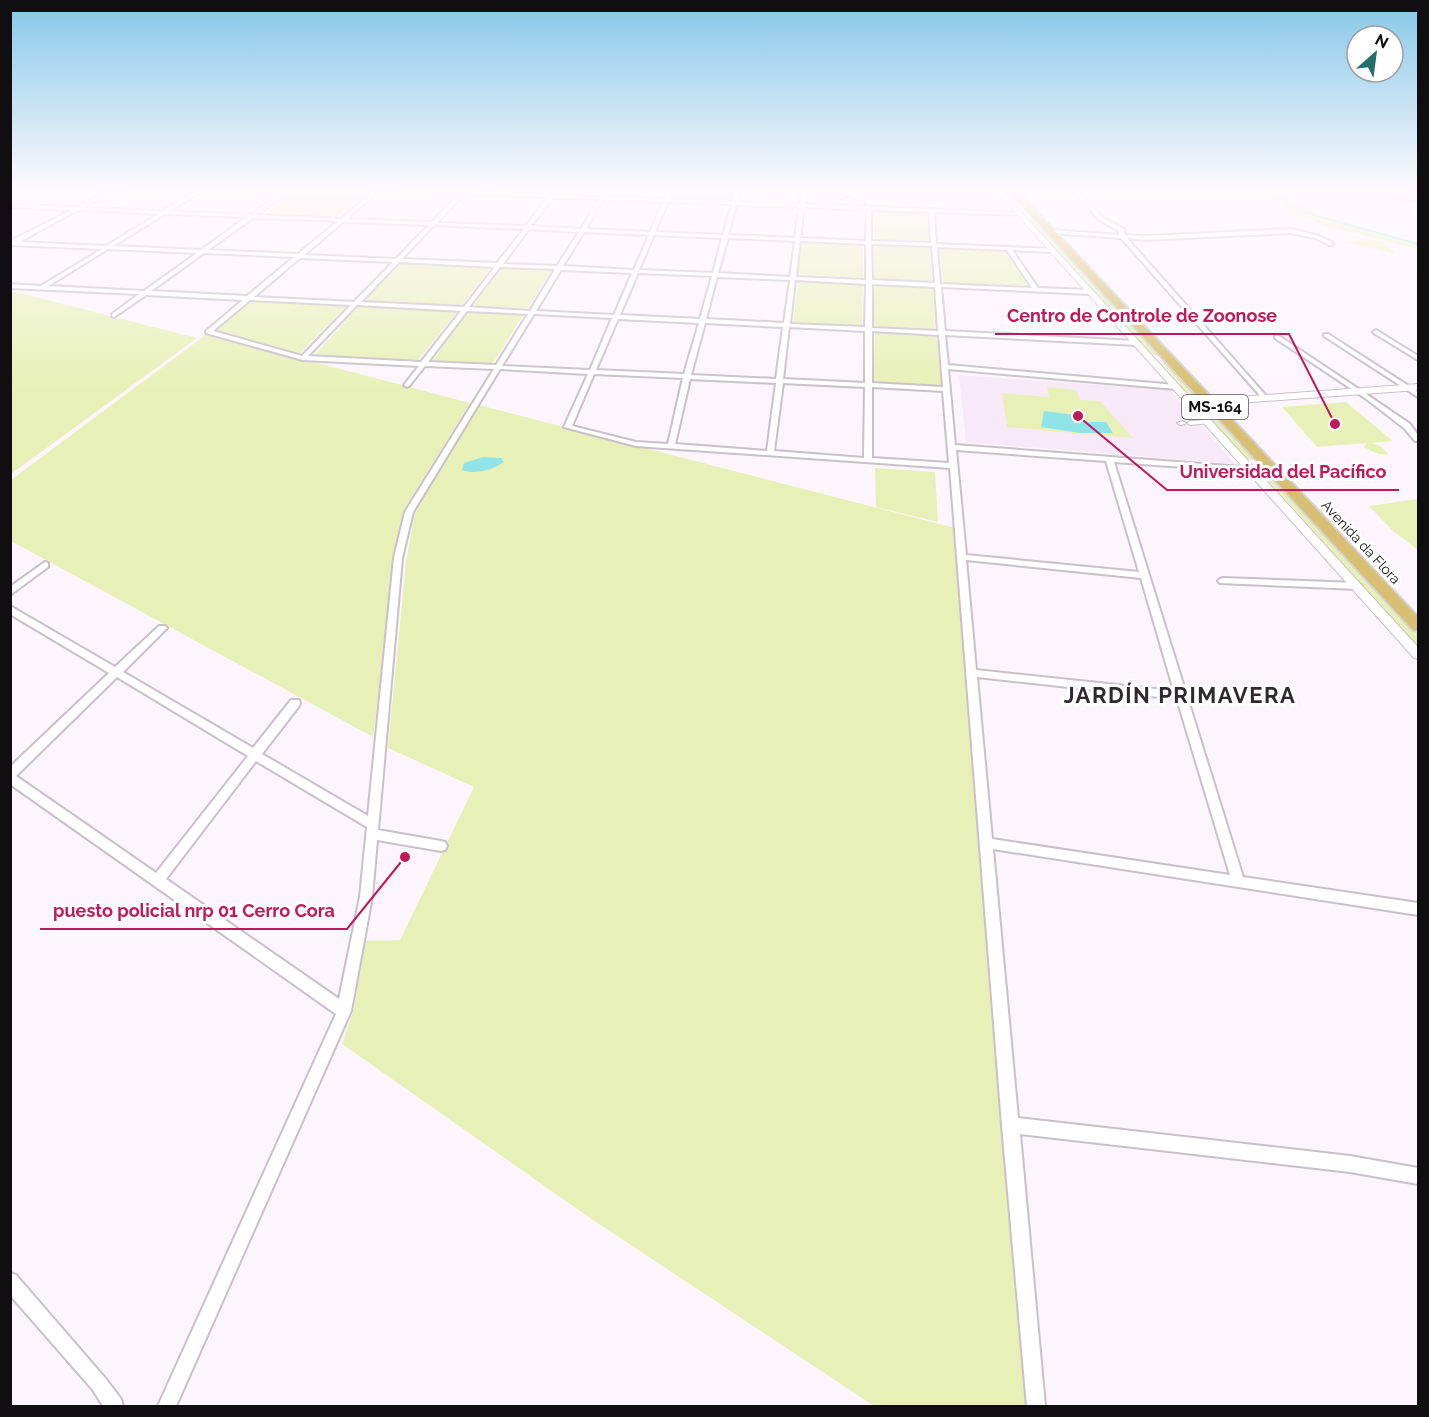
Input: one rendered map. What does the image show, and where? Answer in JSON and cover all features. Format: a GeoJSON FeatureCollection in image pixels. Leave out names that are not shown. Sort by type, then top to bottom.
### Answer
{"type":"FeatureCollection","features":[{"type":"Feature","properties":{"kind":"main road","name":"Avenida da Flora"},"geometry":{"type":"LineString","coordinates":[[1074,256],[1419,626]]}},
{"type":"Feature","properties":{"kind":"street"},"geometry":{"type":"LineString","coordinates":[[32,294],[94,256]]}},
{"type":"Feature","properties":{"kind":"street"},"geometry":{"type":"LineString","coordinates":[[114,315],[196,256]]}},
{"type":"Feature","properties":{"kind":"street"},"geometry":{"type":"LineString","coordinates":[[299,256],[208,332],[303,358],[946,389]]}},
{"type":"Feature","properties":{"kind":"street"},"geometry":{"type":"LineString","coordinates":[[302,256],[1090,291]]}},
{"type":"Feature","properties":{"kind":"street"},"geometry":{"type":"LineString","coordinates":[[303,358],[402,256]]}},
{"type":"Feature","properties":{"kind":"street"},"geometry":{"type":"LineString","coordinates":[[407,385],[506,256]]}},
{"type":"Feature","properties":{"kind":"street"},"geometry":{"type":"LineString","coordinates":[[167,1407],[345,1011],[366,897],[399,558],[409,512],[566,256]]}},
{"type":"Feature","properties":{"kind":"street"},"geometry":{"type":"LineString","coordinates":[[642,256],[568,427],[636,444],[953,466]]}},
{"type":"Feature","properties":{"kind":"street"},"geometry":{"type":"LineString","coordinates":[[671,447],[687,377],[720,256]]}},
{"type":"Feature","properties":{"kind":"street"},"geometry":{"type":"LineString","coordinates":[[770,454],[796,256]]}},
{"type":"Feature","properties":{"kind":"street"},"geometry":{"type":"LineString","coordinates":[[868,460],[869,256]]}},
{"type":"Feature","properties":{"kind":"street"},"geometry":{"type":"LineString","coordinates":[[935,256],[1036,1407]]}},
{"type":"Feature","properties":{"kind":"street"},"geometry":{"type":"LineString","coordinates":[[1014,256],[1036,289]]}},
{"type":"Feature","properties":{"kind":"street"},"geometry":{"type":"LineString","coordinates":[[1058,256],[1419,655]]}},
{"type":"Feature","properties":{"kind":"street"},"geometry":{"type":"LineString","coordinates":[[1140,256],[1265,398]]}},
{"type":"Feature","properties":{"kind":"street"},"geometry":{"type":"LineString","coordinates":[[10,285],[1137,343]]}},
{"type":"Feature","properties":{"kind":"street"},"geometry":{"type":"LineString","coordinates":[[1376,332],[1419,358]]}},
{"type":"Feature","properties":{"kind":"street"},"geometry":{"type":"LineString","coordinates":[[1326,335],[1416,391]]}},
{"type":"Feature","properties":{"kind":"street"},"geometry":{"type":"LineString","coordinates":[[1277,337],[1356,392],[1367,397],[1407,426],[1419,439]]}},
{"type":"Feature","properties":{"kind":"street"},"geometry":{"type":"LineString","coordinates":[[945,367],[1176,387]]}},
{"type":"Feature","properties":{"kind":"street"},"geometry":{"type":"LineString","coordinates":[[1213,405],[1367,397],[1416,391]]}},
{"type":"Feature","properties":{"kind":"street"},"geometry":{"type":"LineString","coordinates":[[1213,405],[1265,398],[1416,391]]}},
{"type":"Feature","properties":{"kind":"street"},"geometry":{"type":"LineString","coordinates":[[1190,423],[1208,422]]}},
{"type":"Feature","properties":{"kind":"street"},"geometry":{"type":"LineString","coordinates":[[951,447],[1252,470]]}},
{"type":"Feature","properties":{"kind":"street"},"geometry":{"type":"LineString","coordinates":[[1109,459],[1238,882]]}},
{"type":"Feature","properties":{"kind":"street"},"geometry":{"type":"LineString","coordinates":[[961,557],[1144,575]]}},
{"type":"Feature","properties":{"kind":"street"},"geometry":{"type":"LineString","coordinates":[[10,592],[45,565]]}},
{"type":"Feature","properties":{"kind":"street"},"geometry":{"type":"LineString","coordinates":[[1223,581],[1357,586]]}},
{"type":"Feature","properties":{"kind":"street"},"geometry":{"type":"LineString","coordinates":[[10,609],[255,755],[373,830],[441,846]]}},
{"type":"Feature","properties":{"kind":"street"},"geometry":{"type":"LineString","coordinates":[[162,628],[10,776],[345,1011]]}},
{"type":"Feature","properties":{"kind":"street"},"geometry":{"type":"LineString","coordinates":[[971,673],[1180,695]]}},
{"type":"Feature","properties":{"kind":"street"},"geometry":{"type":"LineString","coordinates":[[157,881],[295,703]]}},
{"type":"Feature","properties":{"kind":"street"},"geometry":{"type":"LineString","coordinates":[[986,843],[1419,909]]}},
{"type":"Feature","properties":{"kind":"street"},"geometry":{"type":"LineString","coordinates":[[1010,1125],[1350,1164],[1419,1176]]}},
{"type":"Feature","properties":{"kind":"street"},"geometry":{"type":"LineString","coordinates":[[10,1281],[99,1384],[114,1407]]}},
{"type":"Feature","properties":{"kind":"shaded area"},"geometry":{"type":"Polygon","coordinates":[[[959,375],[1170,390],[1235,464],[966,442],[959,375]]]}},
{"type":"Feature","properties":{"kind":"green space"},"geometry":{"type":"Polygon","coordinates":[[[800,256],[863,256],[863,278],[798,274],[800,256]]]}},
{"type":"Feature","properties":{"kind":"green space"},"geometry":{"type":"Polygon","coordinates":[[[873,256],[930,256],[932,282],[876,280],[873,256]]]}},
{"type":"Feature","properties":{"kind":"green space"},"geometry":{"type":"Polygon","coordinates":[[[940,256],[1009,256],[1029,286],[944,283],[940,256]]]}},
{"type":"Feature","properties":{"kind":"green space"},"geometry":{"type":"Polygon","coordinates":[[[1063,256],[1068,256],[1159,356],[1153,355],[1063,256]]]}},
{"type":"Feature","properties":{"kind":"green space"},"geometry":{"type":"Polygon","coordinates":[[[402,262],[492,267],[461,306],[364,302],[402,262]]]}},
{"type":"Feature","properties":{"kind":"green space"},"geometry":{"type":"Polygon","coordinates":[[[502,267],[552,269],[528,308],[473,306],[502,267]]]}},
{"type":"Feature","properties":{"kind":"green space"},"geometry":{"type":"Polygon","coordinates":[[[798,281],[863,284],[862,326],[793,322],[798,281]]]}},
{"type":"Feature","properties":{"kind":"green space"},"geometry":{"type":"Polygon","coordinates":[[[874,285],[933,287],[935,329],[874,327],[874,285]]]}},
{"type":"Feature","properties":{"kind":"green space"},"geometry":{"type":"Polygon","coordinates":[[[11,291],[197,338],[11,474],[11,291]]]}},
{"type":"Feature","properties":{"kind":"green space"},"geometry":{"type":"Polygon","coordinates":[[[251,301],[346,307],[299,354],[216,331],[251,301]]]}},
{"type":"Feature","properties":{"kind":"green space"},"geometry":{"type":"Polygon","coordinates":[[[358,307],[458,311],[417,361],[314,356],[358,307]]]}},
{"type":"Feature","properties":{"kind":"green space"},"geometry":{"type":"Polygon","coordinates":[[[468,311],[524,314],[493,363],[432,362],[468,311]]]}},
{"type":"Feature","properties":{"kind":"green space"},"geometry":{"type":"Polygon","coordinates":[[[875,332],[937,336],[941,386],[873,382],[875,332]]]}},
{"type":"Feature","properties":{"kind":"green space"},"geometry":{"type":"Polygon","coordinates":[[[207,334],[470,403],[403,511],[373,737],[11,541],[11,480],[207,334]]]}},
{"type":"Feature","properties":{"kind":"green space"},"geometry":{"type":"Polygon","coordinates":[[[1161,362],[1168,363],[1255,458],[1254,460],[1246,458],[1161,362]]]}},
{"type":"Feature","properties":{"kind":"green space"},"geometry":{"type":"Polygon","coordinates":[[[1047,387],[1076,390],[1080,400],[1100,401],[1133,438],[1007,427],[1002,393],[1049,397],[1047,387]]]}},
{"type":"Feature","properties":{"kind":"green space"},"geometry":{"type":"Polygon","coordinates":[[[1346,402],[1393,441],[1371,443],[1382,447],[1388,454],[1379,454],[1369,450],[1364,447],[1367,443],[1317,447],[1282,407],[1346,402]]]}},
{"type":"Feature","properties":{"kind":"green space"},"geometry":{"type":"Polygon","coordinates":[[[479,405],[955,528],[1027,1406],[874,1406],[590,1218],[342,1044],[354,1009],[365,941],[400,940],[474,787],[388,748],[406,562],[415,513],[479,405]]]}},
{"type":"Feature","properties":{"kind":"green space"},"geometry":{"type":"Polygon","coordinates":[[[875,468],[935,472],[938,522],[876,507],[875,468]]]}},
{"type":"Feature","properties":{"kind":"green space"},"geometry":{"type":"Polygon","coordinates":[[[1257,468],[1266,470],[1418,635],[1418,646],[1257,468]]]}},
{"type":"Feature","properties":{"kind":"green space"},"geometry":{"type":"Polygon","coordinates":[[[1418,499],[1418,550],[1393,531],[1369,506],[1418,499]]]}},
{"type":"Feature","properties":{"kind":"water"},"geometry":{"type":"Polygon","coordinates":[[[1044,411],[1076,415],[1088,422],[1106,422],[1113,433],[1080,433],[1041,427],[1044,411]]]}},
{"type":"Feature","properties":{"kind":"water"},"geometry":{"type":"Polygon","coordinates":[[[483,457],[501,458],[504,462],[484,471],[462,470],[464,463],[483,457]]]}},
{"type":"Feature","properties":{"kind":"place","name":"Universidad del Pacífico"},"geometry":{"type":"Point","coordinates":[1078,416]}},
{"type":"Feature","properties":{"kind":"place","name":"Centro de Controle de Zoonose"},"geometry":{"type":"Point","coordinates":[1335,424]}},
{"type":"Feature","properties":{"kind":"place","name":"puesto policial nrp 01 Cerro Cora"},"geometry":{"type":"Point","coordinates":[405,857]}},
{"type":"Feature","properties":{"kind":"district","name":"JARDÍN PRIMAVERA"},"geometry":{"type":"Point","coordinates":[1180,695]}}]}
